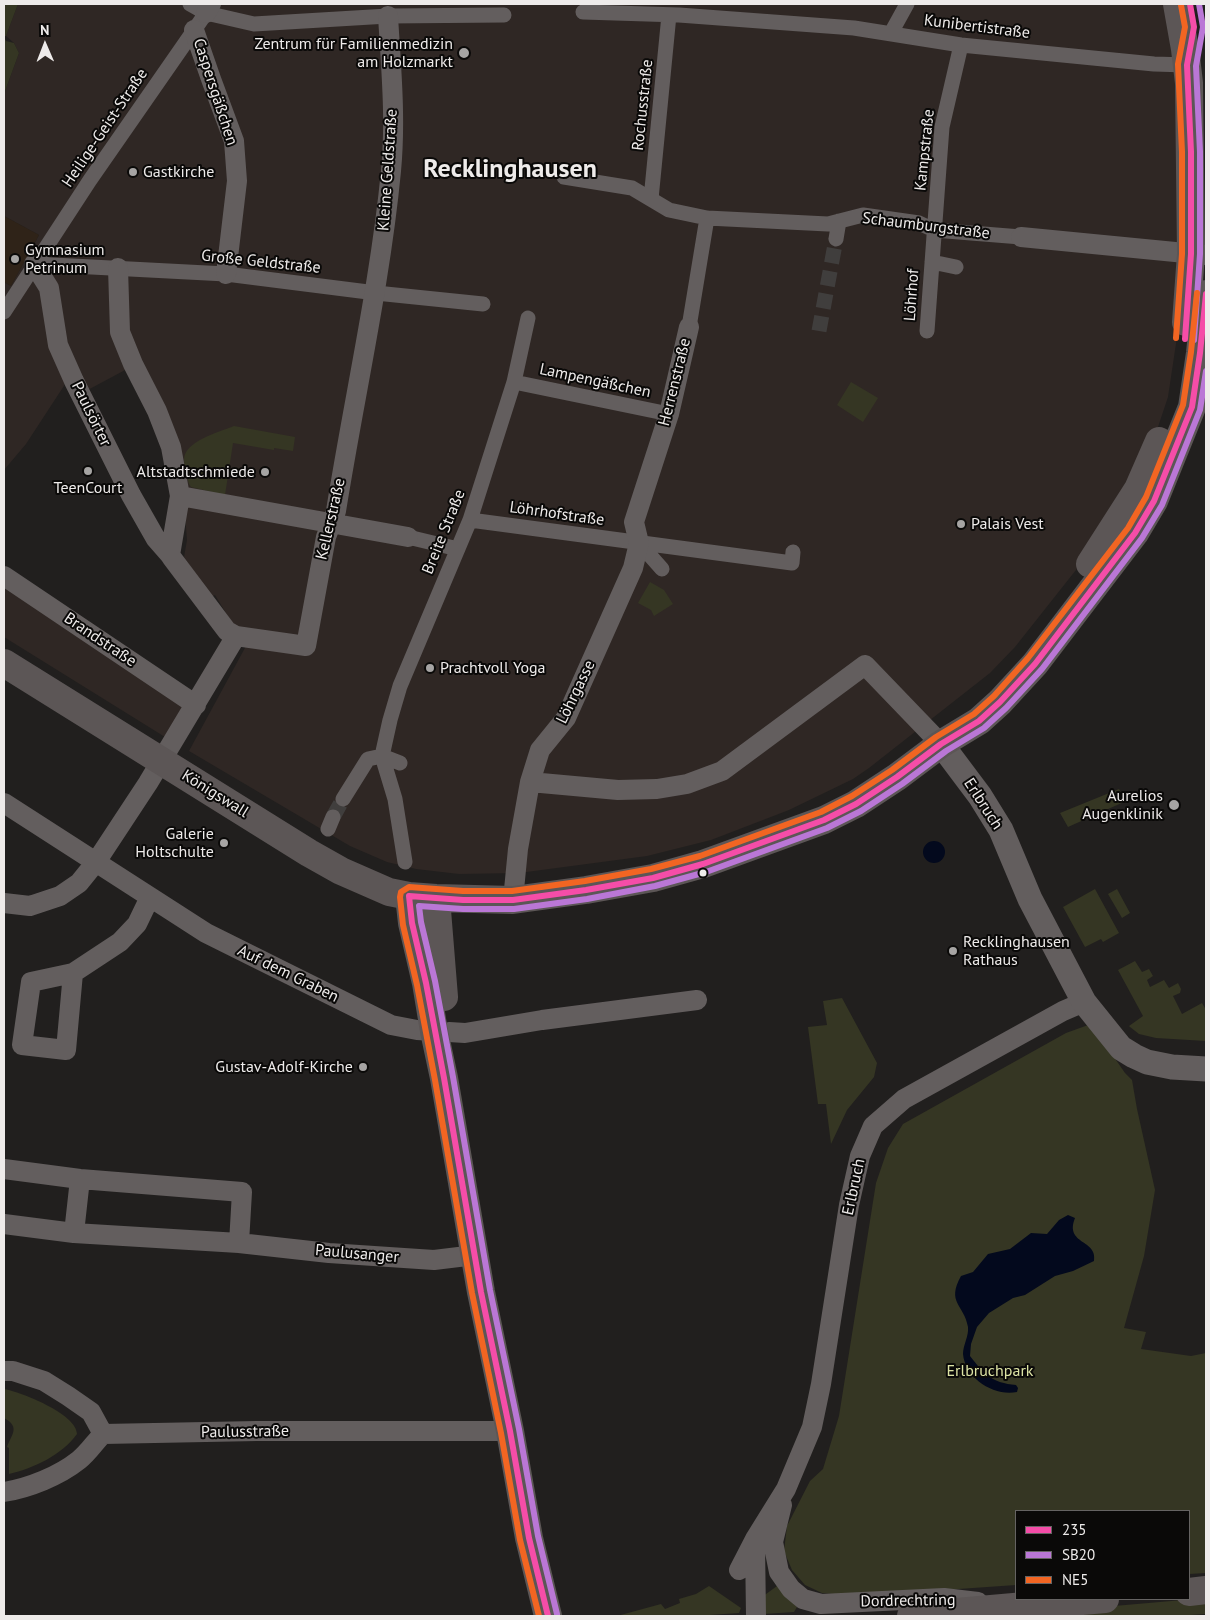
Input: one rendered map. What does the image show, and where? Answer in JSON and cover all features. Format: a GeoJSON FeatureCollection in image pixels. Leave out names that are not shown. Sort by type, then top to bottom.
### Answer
{"type":"FeatureCollection","features":[{"type":"Feature","properties":{"kind":"main road"},"geometry":{"type":"LineString","coordinates":[[941,744],[968,709],[1023,652],[1091,562],[1138,489],[1154,456],[1174,400],[1183,354],[1189,299],[1198,254],[1197,68],[1183,37],[1177,4]]}},
{"type":"Feature","properties":{"kind":"main road"},"geometry":{"type":"LineString","coordinates":[[941,744],[979,721],[1000,702],[1034,664],[1135,534],[1154,501],[1192,406],[1206,294]]}},
{"type":"Feature","properties":{"kind":"main road","name":"Königswall"},"geometry":{"type":"LineString","coordinates":[[4,663],[341,871],[389,892],[409,896],[513,900],[653,878],[703,864],[824,820],[856,804],[897,777],[941,744]]}},
{"type":"Feature","properties":{"kind":"main road"},"geometry":{"type":"LineString","coordinates":[[409,896],[412,924],[426,983],[441,1032]]}},
{"type":"Feature","properties":{"kind":"main road"},"geometry":{"type":"LineString","coordinates":[[436,898],[442,981],[441,1032],[444,1078],[475,1255],[529,1538],[548,1616]]}},
{"type":"Feature","properties":{"kind":"main road"},"geometry":{"type":"LineString","coordinates":[[1190,1592],[1206,1590]]}},
{"type":"Feature","properties":{"kind":"main road","name":"Dordrechtring"},"geometry":{"type":"LineString","coordinates":[[911,1616],[1092,1600]]}},
{"type":"Feature","properties":{"kind":"street"},"geometry":{"type":"LineString","coordinates":[[891,33],[907,4]]}},
{"type":"Feature","properties":{"kind":"street"},"geometry":{"type":"LineString","coordinates":[[202,7],[254,24],[380,10],[504,15]]}},
{"type":"Feature","properties":{"kind":"street","name":"Heilige-Geist-Straße"},"geometry":{"type":"LineString","coordinates":[[4,312],[34,264],[194,30],[202,7]]}},
{"type":"Feature","properties":{"kind":"street","name":"Kleine Geldstraße"},"geometry":{"type":"LineString","coordinates":[[376,293],[391,170],[394,110],[380,10]]}},
{"type":"Feature","properties":{"kind":"street","name":"Kunibertistraße"},"geometry":{"type":"LineString","coordinates":[[583,12],[676,11],[854,28],[961,45],[1197,68]]}},
{"type":"Feature","properties":{"kind":"street","name":"Rochusstraße"},"geometry":{"type":"LineString","coordinates":[[651,199],[676,11]]}},
{"type":"Feature","properties":{"kind":"street","name":"Caspersgäßchen"},"geometry":{"type":"LineString","coordinates":[[194,30],[210,80],[234,141],[237,181],[226,274]]}},
{"type":"Feature","properties":{"kind":"street","name":"Kampstraße"},"geometry":{"type":"LineString","coordinates":[[934,230],[942,127],[961,45]]}},
{"type":"Feature","properties":{"kind":"street","name":"Schaumburgstraße"},"geometry":{"type":"LineString","coordinates":[[564,177],[632,188],[669,210],[707,218],[828,224],[863,215],[919,223],[934,230],[1021,236],[1198,254]]}},
{"type":"Feature","properties":{"kind":"street","name":"Herrenstraße"},"geometry":{"type":"LineString","coordinates":[[639,543],[634,522],[669,414],[689,327],[707,218]]}},
{"type":"Feature","properties":{"kind":"street"},"geometry":{"type":"LineString","coordinates":[[836,239],[839,221]]}},
{"type":"Feature","properties":{"kind":"street","name":"Löhrhof"},"geometry":{"type":"LineString","coordinates":[[927,331],[934,230]]}},
{"type":"Feature","properties":{"kind":"street","name":"Löhrhof"},"geometry":{"type":"LineString","coordinates":[[932,262],[956,267]]}},
{"type":"Feature","properties":{"kind":"street","name":"Große Geldstraße"},"geometry":{"type":"LineString","coordinates":[[34,264],[226,274],[483,304]]}},
{"type":"Feature","properties":{"kind":"street","name":"Paulsörter"},"geometry":{"type":"LineString","coordinates":[[34,264],[49,288],[58,345],[131,495],[156,539],[227,631],[236,636]]}},
{"type":"Feature","properties":{"kind":"street"},"geometry":{"type":"LineString","coordinates":[[118,268],[120,332],[133,364],[157,411],[171,447],[180,496],[170,555]]}},
{"type":"Feature","properties":{"kind":"street","name":"Kellerstraße"},"geometry":{"type":"LineString","coordinates":[[236,636],[306,646],[326,537],[336,511],[376,293]]}},
{"type":"Feature","properties":{"kind":"street","name":"Breite Straße"},"geometry":{"type":"LineString","coordinates":[[405,862],[395,799],[382,756],[390,720],[400,686],[470,520],[514,382],[528,318]]}},
{"type":"Feature","properties":{"kind":"street","name":"Lampengäßchen"},"geometry":{"type":"LineString","coordinates":[[514,382],[669,414]]}},
{"type":"Feature","properties":{"kind":"street"},"geometry":{"type":"LineString","coordinates":[[180,496],[331,522],[458,549]]}},
{"type":"Feature","properties":{"kind":"street","name":"Löhrhofstraße"},"geometry":{"type":"LineString","coordinates":[[470,520],[639,543],[792,557]]}},
{"type":"Feature","properties":{"kind":"street"},"geometry":{"type":"LineString","coordinates":[[639,543],[662,569]]}},
{"type":"Feature","properties":{"kind":"street","name":"Löhrgasse"},"geometry":{"type":"LineString","coordinates":[[513,900],[517,858],[530,782],[540,750],[566,718],[633,568],[639,543]]}},
{"type":"Feature","properties":{"kind":"street","name":"Brandstraße"},"geometry":{"type":"LineString","coordinates":[[4,576],[196,704]]}},
{"type":"Feature","properties":{"kind":"street"},"geometry":{"type":"LineString","coordinates":[[4,903],[30,906],[60,896],[79,883],[96,862],[161,761],[236,636]]}},
{"type":"Feature","properties":{"kind":"street"},"geometry":{"type":"LineString","coordinates":[[530,782],[618,790],[657,789],[687,784],[722,771],[865,665],[941,744]]}},
{"type":"Feature","properties":{"kind":"street","name":"Erlbruch"},"geometry":{"type":"LineString","coordinates":[[941,744],[980,796],[1001,830],[1030,899],[1084,1002],[1120,1048],[1147,1062],[1172,1067],[1206,1069]]}},
{"type":"Feature","properties":{"kind":"street"},"geometry":{"type":"LineString","coordinates":[[341,794],[368,759],[382,756],[400,763]]}},
{"type":"Feature","properties":{"kind":"street","name":"Auf dem Graben"},"geometry":{"type":"LineString","coordinates":[[4,803],[206,933],[392,1025],[417,1030],[465,1033],[542,1020],[697,1000]]}},
{"type":"Feature","properties":{"kind":"street"},"geometry":{"type":"LineString","coordinates":[[73,973],[120,942],[137,924],[150,897]]}},
{"type":"Feature","properties":{"kind":"street","name":"Erlbruch"},"geometry":{"type":"LineString","coordinates":[[738,1570],[786,1489],[812,1428],[849,1205],[860,1156],[873,1126],[904,1099],[1063,1011],[1084,1002]]}},
{"type":"Feature","properties":{"kind":"street"},"geometry":{"type":"LineString","coordinates":[[4,1169],[80,1179],[242,1192],[238,1243]]}},
{"type":"Feature","properties":{"kind":"street"},"geometry":{"type":"LineString","coordinates":[[74,1233],[80,1179]]}},
{"type":"Feature","properties":{"kind":"street","name":"Paulusanger"},"geometry":{"type":"LineString","coordinates":[[4,1224],[74,1233],[238,1243],[434,1260],[475,1255]]}},
{"type":"Feature","properties":{"kind":"street"},"geometry":{"type":"LineString","coordinates":[[4,1371],[13,1371],[44,1381],[68,1396],[91,1412],[103,1434],[79,1460],[64,1469],[37,1484],[4,1492]]}},
{"type":"Feature","properties":{"kind":"street","name":"Paulusstraße"},"geometry":{"type":"LineString","coordinates":[[103,1434],[257,1431],[510,1431]]}},
{"type":"Feature","properties":{"kind":"street","name":"Erlbruch"},"geometry":{"type":"LineString","coordinates":[[786,1489],[773,1542],[779,1572],[791,1589],[804,1599]]}},
{"type":"Feature","properties":{"kind":"street"},"geometry":{"type":"LineString","coordinates":[[755,1539],[754,1596],[756,1616]]}},
{"type":"Feature","properties":{"kind":"street","name":"Dordrechtring"},"geometry":{"type":"LineString","coordinates":[[804,1599],[821,1604],[944,1598],[1014,1606]]}},
{"type":"Feature","properties":{"kind":"shaded area"},"geometry":{"type":"Polygon","coordinates":[[[18,4],[1167,4],[1175,44],[1183,297],[1168,397],[1152,445],[1110,527],[1015,647],[990,673],[853,779],[789,810],[711,840],[647,856],[519,873],[459,874],[416,869],[387,862],[350,846],[189,751],[246,646],[215,595],[210,598],[184,557],[187,540],[185,515],[176,458],[127,369],[84,392],[73,372],[26,444],[4,470],[4,282],[11,286],[39,235],[4,216],[4,94],[19,53],[14,43],[6,36],[18,4]]]}},
{"type":"Feature","properties":{"kind":"shaded area","name":"Gymnasium Petrinum"},"geometry":{"type":"Polygon","coordinates":[[[4,216],[39,235],[11,286],[4,282],[4,216]]]}},
{"type":"Feature","properties":{"kind":"shaded area"},"geometry":{"type":"Polygon","coordinates":[[[4,584],[185,703],[165,737],[4,637],[4,584]]]}},
{"type":"Feature","properties":{"kind":"green space"},"geometry":{"type":"Polygon","coordinates":[[[4,4],[18,4],[6,36],[4,36],[4,4]]]}},
{"type":"Feature","properties":{"kind":"green space"},"geometry":{"type":"Polygon","coordinates":[[[4,37],[6,41],[14,43],[19,53],[4,94],[4,37]]]}},
{"type":"Feature","properties":{"kind":"green space"},"geometry":{"type":"Polygon","coordinates":[[[851,382],[878,398],[863,422],[837,405],[851,382]]]}},
{"type":"Feature","properties":{"kind":"green space"},"geometry":{"type":"Polygon","coordinates":[[[234,426],[295,437],[293,451],[274,448],[274,450],[233,443],[225,495],[191,487],[184,466],[186,453],[196,442],[203,438],[234,426]]]}},
{"type":"Feature","properties":{"kind":"green space"},"geometry":{"type":"Polygon","coordinates":[[[650,582],[664,590],[673,604],[654,616],[651,610],[638,603],[650,582]]]}},
{"type":"Feature","properties":{"kind":"green space"},"geometry":{"type":"Polygon","coordinates":[[[1119,789],[1126,801],[1068,827],[1060,813],[1119,789]]]}},
{"type":"Feature","properties":{"kind":"green space"},"geometry":{"type":"Polygon","coordinates":[[[1095,889],[1119,933],[1103,942],[1101,939],[1085,947],[1063,907],[1095,889]]]}},
{"type":"Feature","properties":{"kind":"green space"},"geometry":{"type":"Polygon","coordinates":[[[1117,889],[1130,913],[1122,918],[1108,894],[1117,889]]]}},
{"type":"Feature","properties":{"kind":"green space"},"geometry":{"type":"Polygon","coordinates":[[[1135,961],[1142,972],[1149,969],[1153,976],[1147,980],[1150,987],[1164,980],[1169,988],[1178,983],[1181,989],[1180,993],[1173,996],[1182,1014],[1202,1003],[1206,1010],[1206,1041],[1156,1038],[1139,1034],[1129,1026],[1143,1016],[1118,970],[1135,961]]]}},
{"type":"Feature","properties":{"kind":"green space"},"geometry":{"type":"Polygon","coordinates":[[[842,998],[877,1063],[874,1077],[847,1110],[831,1144],[826,1104],[818,1104],[808,1027],[827,1025],[823,1001],[842,998]]]}},
{"type":"Feature","properties":{"kind":"green space","name":"Erlbruchpark"},"geometry":{"type":"Polygon","coordinates":[[[1091,1024],[1125,1073],[1132,1080],[1155,1190],[1144,1256],[1124,1328],[1146,1332],[1141,1349],[1191,1356],[1206,1353],[1206,1573],[1190,1574],[1190,1510],[1015,1510],[1015,1585],[858,1596],[822,1593],[805,1585],[792,1570],[784,1551],[787,1526],[810,1481],[823,1469],[839,1416],[876,1183],[888,1148],[903,1124],[1066,1033],[1091,1024]]]}},
{"type":"Feature","properties":{"kind":"green space"},"geometry":{"type":"Polygon","coordinates":[[[4,1389],[23,1394],[47,1405],[68,1419],[75,1426],[77,1434],[71,1442],[47,1460],[9,1474],[9,1448],[7,1447],[13,1428],[9,1421],[4,1418],[4,1389]]]}},
{"type":"Feature","properties":{"kind":"green space"},"geometry":{"type":"Polygon","coordinates":[[[709,1586],[741,1608],[739,1613],[695,1616],[617,1616],[661,1604],[665,1609],[680,1603],[679,1599],[696,1594],[709,1586]]]}},
{"type":"Feature","properties":{"kind":"green space"},"geometry":{"type":"Polygon","coordinates":[[[777,1586],[797,1607],[794,1612],[764,1614],[762,1597],[777,1586]]]}},
{"type":"Feature","properties":{"kind":"green space"},"geometry":{"type":"Polygon","coordinates":[[[1206,1598],[1206,1614],[1175,1616],[999,1616],[1190,1600],[1206,1598]]]}},
{"type":"Feature","properties":{"kind":"water"},"geometry":{"type":"Polygon","coordinates":[[[934,841],[944,848],[945,852],[938,862],[934,863],[924,856],[923,852],[930,842],[934,841]]]}},
{"type":"Feature","properties":{"kind":"water"},"geometry":{"type":"Polygon","coordinates":[[[1068,1215],[1075,1218],[1074,1233],[1077,1238],[1091,1249],[1094,1254],[1094,1261],[1073,1271],[1055,1276],[1025,1295],[1013,1298],[989,1313],[977,1327],[971,1344],[970,1356],[980,1368],[995,1380],[1016,1385],[1018,1388],[1017,1392],[1008,1393],[990,1389],[975,1378],[965,1363],[963,1351],[968,1327],[966,1319],[957,1303],[955,1292],[961,1276],[973,1272],[988,1254],[1010,1249],[1031,1233],[1047,1234],[1059,1220],[1068,1215]]]}},
{"type":"Feature","properties":{"kind":"tunnel"},"geometry":{"type":"LineString","coordinates":[[819,331],[836,239]]}},
{"type":"Feature","properties":{"kind":"tunnel"},"geometry":{"type":"LineString","coordinates":[[333,817],[343,799]]}},
{"type":"Feature","properties":{"kind":"transit line","name":"235"},"geometry":{"type":"LineString","coordinates":[[1185,339],[1191,254],[1191,152],[1187,65],[1194,27],[1190,4]]}},
{"type":"Feature","properties":{"kind":"transit line","name":"SB20"},"geometry":{"type":"LineString","coordinates":[[1194,340],[1200,254],[1200,152],[1196,66],[1203,27],[1199,4]]}},
{"type":"Feature","properties":{"kind":"transit line","name":"NE5"},"geometry":{"type":"LineString","coordinates":[[1176,338],[1182,254],[1182,152],[1178,64],[1185,27],[1181,5]]}},
{"type":"Feature","properties":{"kind":"transit line","name":"NE5"},"geometry":{"type":"LineString","coordinates":[[539,1616],[520,1540],[501,1433],[472,1293],[435,1080],[417,985],[403,925],[401,892],[409,887],[463,891],[512,891],[585,881],[651,869],[700,856],[821,812],[852,796],[892,770],[936,737],[974,714],[994,696],[1028,658],[1128,528],[1146,497],[1183,405],[1197,293]]}},
{"type":"Feature","properties":{"kind":"transit line","name":"235"},"geometry":{"type":"LineString","coordinates":[[548,1616],[529,1538],[510,1431],[481,1292],[444,1078],[426,983],[412,923],[409,896],[463,900],[513,900],[653,878],[703,864],[824,820],[856,804],[897,777],[941,744],[979,721],[1000,702],[1035,664],[1135,533],[1154,501],[1192,407],[1206,294]]}},
{"type":"Feature","properties":{"kind":"transit line","name":"SB20"},"geometry":{"type":"LineString","coordinates":[[557,1614],[538,1536],[519,1429],[490,1290],[453,1077],[419,906],[463,909],[514,909],[587,899],[655,886],[706,872],[827,828],[861,811],[902,784],[946,751],[984,728],[1006,708],[1042,669],[1142,538],[1162,505],[1200,410],[1206,371]]}},
{"type":"Feature","properties":{"kind":"place","name":"Zentrum für Familienmedizin am Holzmarkt"},"geometry":{"type":"Point","coordinates":[464,53]}},
{"type":"Feature","properties":{"kind":"place","name":"Gastkirche"},"geometry":{"type":"Point","coordinates":[133,172]}},
{"type":"Feature","properties":{"kind":"place","name":"Gymnasium Petrinum"},"geometry":{"type":"Point","coordinates":[15,259]}},
{"type":"Feature","properties":{"kind":"place","name":"TeenCourt"},"geometry":{"type":"Point","coordinates":[88,471]}},
{"type":"Feature","properties":{"kind":"place","name":"Altstadtschmiede"},"geometry":{"type":"Point","coordinates":[265,472]}},
{"type":"Feature","properties":{"kind":"place","name":"Palais Vest"},"geometry":{"type":"Point","coordinates":[961,524]}},
{"type":"Feature","properties":{"kind":"place","name":"Prachtvoll Yoga"},"geometry":{"type":"Point","coordinates":[430,668]}},
{"type":"Feature","properties":{"kind":"place","name":"Aurelios Augenklinik"},"geometry":{"type":"Point","coordinates":[1174,805]}},
{"type":"Feature","properties":{"kind":"place","name":"Galerie Holtschulte"},"geometry":{"type":"Point","coordinates":[224,843]}},
{"type":"Feature","properties":{"kind":"place","name":"Recklinghausen Rathaus"},"geometry":{"type":"Point","coordinates":[953,951]}},
{"type":"Feature","properties":{"kind":"place","name":"Gustav-Adolf-Kirche"},"geometry":{"type":"Point","coordinates":[363,1067]}},
{"type":"Feature","properties":{"kind":"district","name":"Recklinghausen"},"geometry":{"type":"Point","coordinates":[510,170]}}]}
